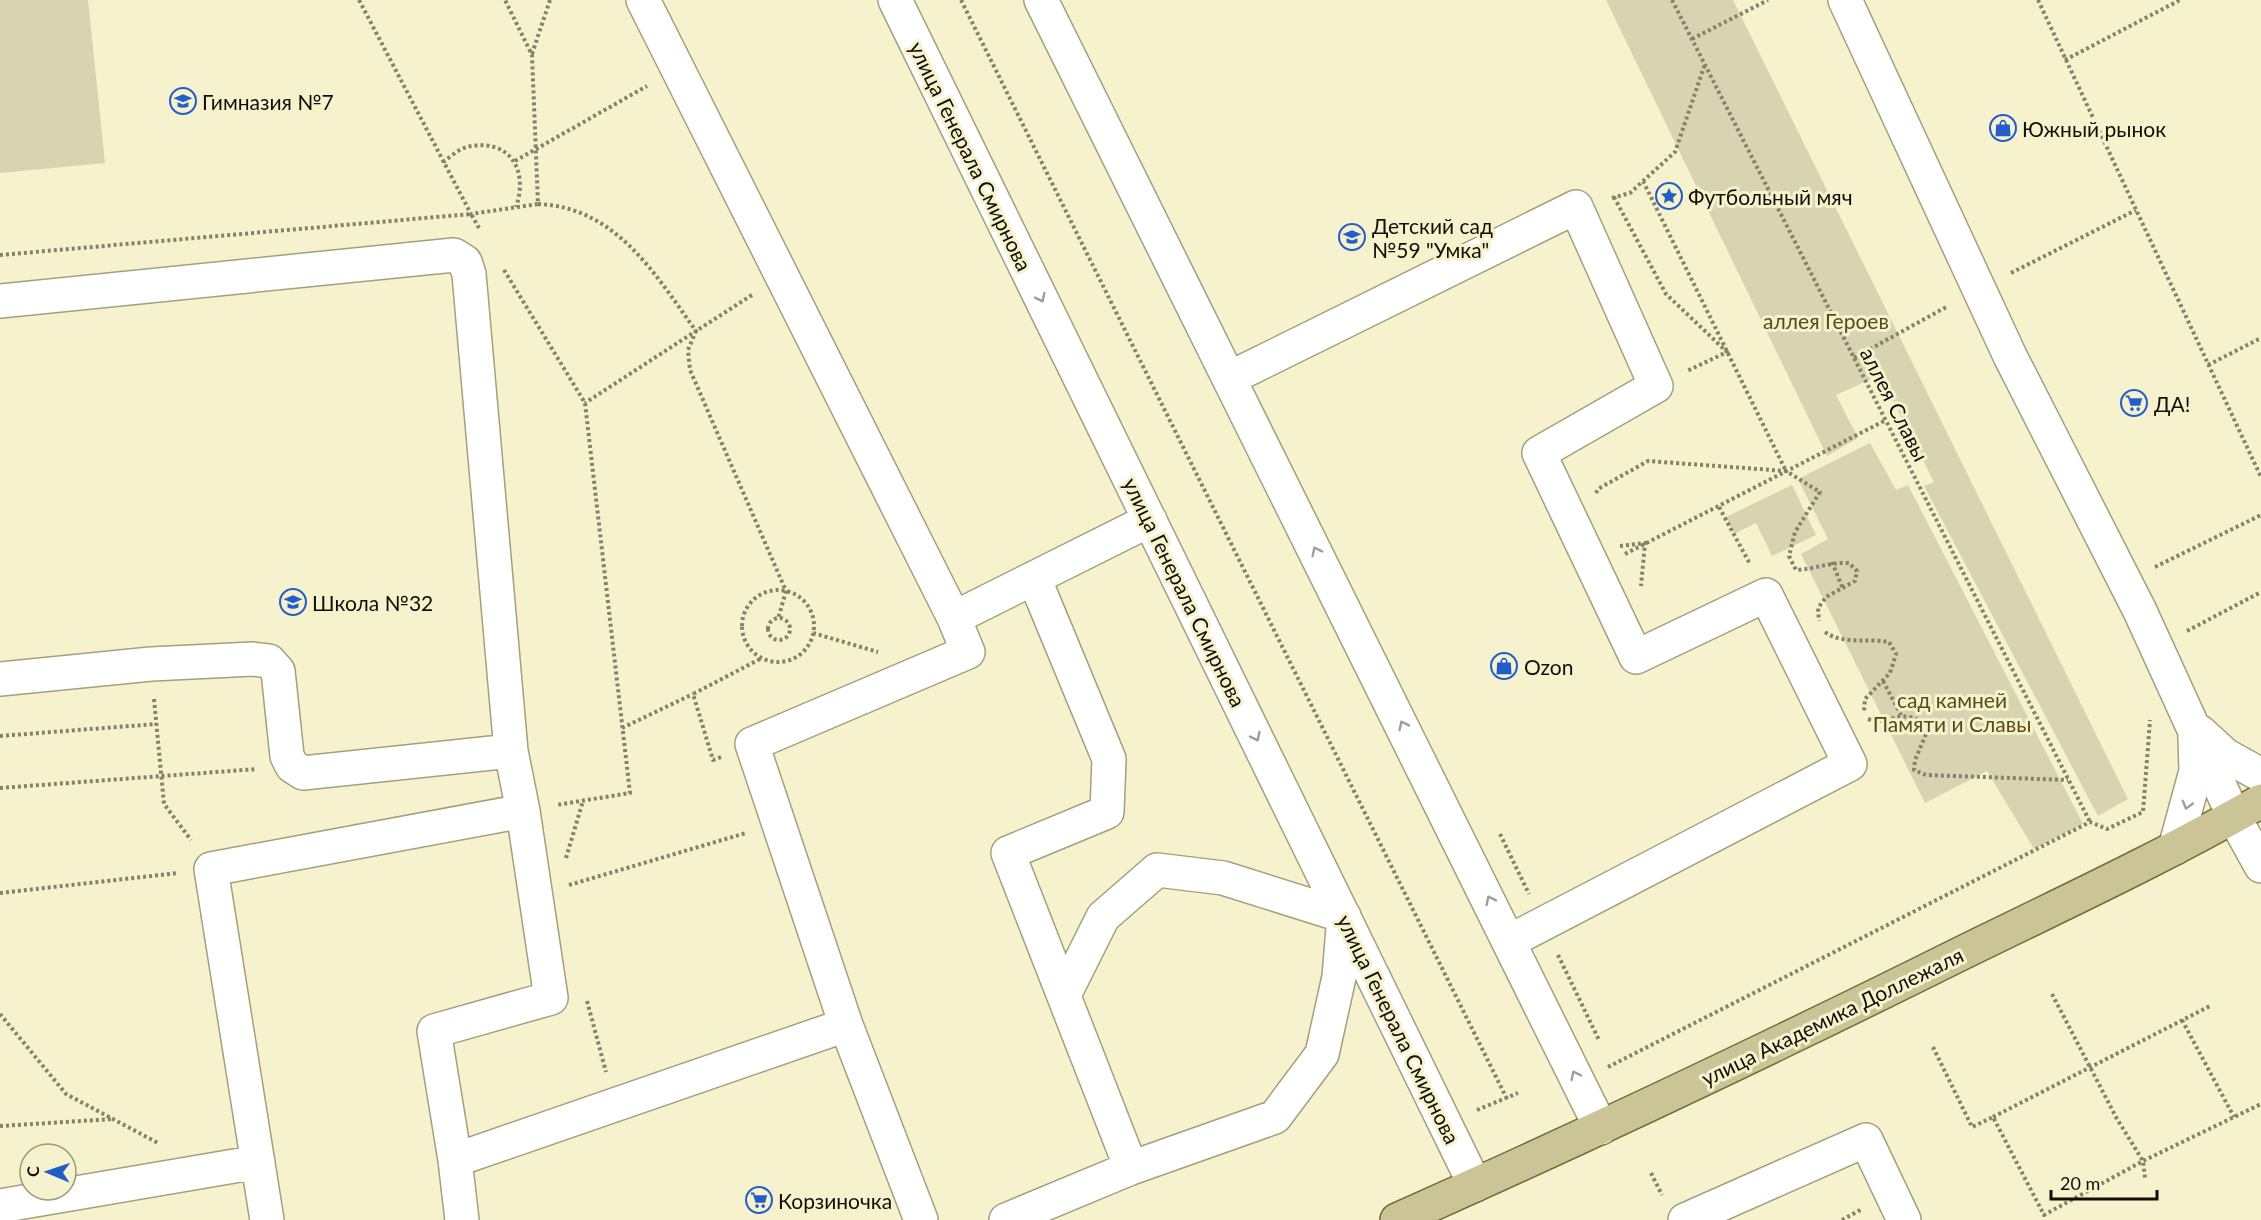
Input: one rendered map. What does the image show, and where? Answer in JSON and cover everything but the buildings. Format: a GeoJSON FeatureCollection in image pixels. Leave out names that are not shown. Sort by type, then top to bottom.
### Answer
{"type":"FeatureCollection","features":[{"type":"Feature","properties":{"kind":"main road","name":"улица Академика Доллежаля"},"geometry":{"type":"LineString","coordinates":[[1397,1220],[1601,1128],[1897,986],[2175,848],[2247,809]]}},
{"type":"Feature","properties":{"kind":"street"},"geometry":{"type":"LineString","coordinates":[[643,0],[954,618],[968,652],[752,744],[846,1025],[921,1220]]}},
{"type":"Feature","properties":{"kind":"street","name":"улица Генерала Смирнова"},"geometry":{"type":"LineString","coordinates":[[895,0],[1475,1185]]}},
{"type":"Feature","properties":{"kind":"street"},"geometry":{"type":"LineString","coordinates":[[1041,0],[1601,1128]]}},
{"type":"Feature","properties":{"kind":"street"},"geometry":{"type":"LineString","coordinates":[[1845,0],[1979,289],[2194,726],[2247,809],[2261,866]]}},
{"type":"Feature","properties":{"kind":"street"},"geometry":{"type":"LineString","coordinates":[[1230,378],[1576,207],[1656,386],[1539,453],[1604,558],[1636,657],[1766,595],[1850,764],[1510,941]]}},
{"type":"Feature","properties":{"kind":"street"},"geometry":{"type":"LineString","coordinates":[[0,301],[454,255],[465,262],[469,274],[511,751],[523,811],[551,998],[434,1031],[455,1160],[462,1220]]}},
{"type":"Feature","properties":{"kind":"street"},"geometry":{"type":"LineString","coordinates":[[954,618],[1150,520]]}},
{"type":"Feature","properties":{"kind":"street"},"geometry":{"type":"LineString","coordinates":[[1034,578],[1109,759],[1107,812],[1008,853],[1131,1168]]}},
{"type":"Feature","properties":{"kind":"street"},"geometry":{"type":"LineString","coordinates":[[0,679],[151,663],[269,660],[278,671],[287,756],[292,766],[303,773],[511,751]]}},
{"type":"Feature","properties":{"kind":"street"},"geometry":{"type":"LineString","coordinates":[[2194,726],[2225,755],[2261,775]]}},
{"type":"Feature","properties":{"kind":"street"},"geometry":{"type":"LineString","coordinates":[[2175,848],[2196,771],[2194,726]]}},
{"type":"Feature","properties":{"kind":"street"},"geometry":{"type":"LineString","coordinates":[[267,1220],[211,869],[523,811]]}},
{"type":"Feature","properties":{"kind":"street"},"geometry":{"type":"LineString","coordinates":[[1006,1220],[1131,1168],[1275,1117],[1322,1054],[1339,977],[1344,916],[1223,878],[1157,870],[1103,916],[1064,995]]}},
{"type":"Feature","properties":{"kind":"street"},"geometry":{"type":"LineString","coordinates":[[455,1160],[846,1025]]}},
{"type":"Feature","properties":{"kind":"street"},"geometry":{"type":"LineString","coordinates":[[1685,1220],[1866,1140],[1904,1220]]}},
{"type":"Feature","properties":{"kind":"street"},"geometry":{"type":"LineString","coordinates":[[0,1206],[258,1162]]}},
{"type":"Feature","properties":{"kind":"path"},"geometry":{"type":"LineString","coordinates":[[359,0],[483,234]]}},
{"type":"Feature","properties":{"kind":"path"},"geometry":{"type":"LineString","coordinates":[[505,0],[532,55]]}},
{"type":"Feature","properties":{"kind":"path"},"geometry":{"type":"LineString","coordinates":[[538,204],[532,55],[550,0]]}},
{"type":"Feature","properties":{"kind":"path"},"geometry":{"type":"LineString","coordinates":[[961,0],[1507,1099]]}},
{"type":"Feature","properties":{"kind":"path","name":"аллея Славы"},"geometry":{"type":"LineString","coordinates":[[1672,0],[2090,822]]}},
{"type":"Feature","properties":{"kind":"path"},"geometry":{"type":"LineString","coordinates":[[1692,39],[1768,0]]}},
{"type":"Feature","properties":{"kind":"path"},"geometry":{"type":"LineString","coordinates":[[2038,0],[2261,477]]}},
{"type":"Feature","properties":{"kind":"path"},"geometry":{"type":"LineString","coordinates":[[2065,60],[2180,0]]}},
{"type":"Feature","properties":{"kind":"path"},"geometry":{"type":"LineString","coordinates":[[1576,207],[1630,193],[1675,152],[1705,63]]}},
{"type":"Feature","properties":{"kind":"path"},"geometry":{"type":"LineString","coordinates":[[515,161],[677,69]]}},
{"type":"Feature","properties":{"kind":"path"},"geometry":{"type":"LineString","coordinates":[[443,162],[465,148],[487,144],[504,151],[515,161],[521,178],[521,193],[515,208]]}},
{"type":"Feature","properties":{"kind":"path"},"geometry":{"type":"LineString","coordinates":[[1643,181],[1786,471]]}},
{"type":"Feature","properties":{"kind":"path"},"geometry":{"type":"LineString","coordinates":[[1614,198],[1665,294],[1727,352]]}},
{"type":"Feature","properties":{"kind":"path"},"geometry":{"type":"LineString","coordinates":[[0,255],[471,214],[538,204],[556,205],[607,225],[657,276],[696,331]]}},
{"type":"Feature","properties":{"kind":"path"},"geometry":{"type":"LineString","coordinates":[[1854,358],[1979,289],[2136,210]]}},
{"type":"Feature","properties":{"kind":"path"},"geometry":{"type":"LineString","coordinates":[[501,264],[585,403],[630,793],[523,811]]}},
{"type":"Feature","properties":{"kind":"path"},"geometry":{"type":"LineString","coordinates":[[585,403],[782,276]]}},
{"type":"Feature","properties":{"kind":"path"},"geometry":{"type":"LineString","coordinates":[[696,331],[688,350],[690,370],[786,591],[778,619],[770,624],[769,631],[771,637],[781,640],[789,634],[790,626],[786,621],[778,619]]}},
{"type":"Feature","properties":{"kind":"path"},"geometry":{"type":"LineString","coordinates":[[2208,364],[2261,338]]}},
{"type":"Feature","properties":{"kind":"path"},"geometry":{"type":"LineString","coordinates":[[1656,386],[1727,352]]}},
{"type":"Feature","properties":{"kind":"path"},"geometry":{"type":"LineString","coordinates":[[1604,558],[1645,543],[1719,507],[1886,420]]}},
{"type":"Feature","properties":{"kind":"path"},"geometry":{"type":"LineString","coordinates":[[1593,498],[1598,489],[1648,461],[1786,471],[1820,492],[1795,532],[1788,556],[1796,570],[1815,569],[1832,562],[1849,563],[1857,571],[1855,581],[1826,597],[1818,608],[1820,628],[1834,638],[1873,639],[1888,642],[1896,654],[1890,674],[1865,699],[1864,718],[1874,721],[1901,715],[1916,717],[1929,727],[1915,760],[1914,770],[1926,775],[2068,780]]}},
{"type":"Feature","properties":{"kind":"path"},"geometry":{"type":"LineString","coordinates":[[1719,507],[1766,595]]}},
{"type":"Feature","properties":{"kind":"path"},"geometry":{"type":"LineString","coordinates":[[2125,582],[2261,514]]}},
{"type":"Feature","properties":{"kind":"path"},"geometry":{"type":"LineString","coordinates":[[1604,558],[1645,543]]}},
{"type":"Feature","properties":{"kind":"path"},"geometry":{"type":"LineString","coordinates":[[1832,562],[1843,589]]}},
{"type":"Feature","properties":{"kind":"path"},"geometry":{"type":"LineString","coordinates":[[774,590],[786,591],[805,602],[811,611],[813,633],[810,643],[794,658],[784,662],[762,658],[746,642],[742,631],[743,620],[754,600],[774,590]]}},
{"type":"Feature","properties":{"kind":"path"},"geometry":{"type":"LineString","coordinates":[[622,728],[762,658]]}},
{"type":"Feature","properties":{"kind":"path"},"geometry":{"type":"LineString","coordinates":[[0,893],[211,869],[164,804],[151,663]]}},
{"type":"Feature","properties":{"kind":"path"},"geometry":{"type":"LineString","coordinates":[[1883,681],[1901,715]]}},
{"type":"Feature","properties":{"kind":"path"},"geometry":{"type":"LineString","coordinates":[[693,694],[713,760],[752,744]]}},
{"type":"Feature","properties":{"kind":"path"},"geometry":{"type":"LineString","coordinates":[[0,736],[156,724]]}},
{"type":"Feature","properties":{"kind":"path"},"geometry":{"type":"LineString","coordinates":[[0,788],[161,778],[292,766]]}},
{"type":"Feature","properties":{"kind":"path"},"geometry":{"type":"LineString","coordinates":[[1602,1070],[2090,822],[2107,829],[2143,812]]}},
{"type":"Feature","properties":{"kind":"path"},"geometry":{"type":"LineString","coordinates":[[568,885],[778,823]]}},
{"type":"Feature","properties":{"kind":"path"},"geometry":{"type":"LineString","coordinates":[[2052,994],[2143,1161],[2145,1178]]}},
{"type":"Feature","properties":{"kind":"path"},"geometry":{"type":"LineString","coordinates":[[1933,1047],[1972,1127],[2212,1005]]}},
{"type":"Feature","properties":{"kind":"path"},"geometry":{"type":"LineString","coordinates":[[0,1014],[66,1094],[209,1170]]}},
{"type":"Feature","properties":{"kind":"path"},"geometry":{"type":"LineString","coordinates":[[2182,1020],[2234,1117]]}},
{"type":"Feature","properties":{"kind":"path"},"geometry":{"type":"LineString","coordinates":[[1474,1112],[1518,1093]]}},
{"type":"Feature","properties":{"kind":"path"},"geometry":{"type":"LineString","coordinates":[[1993,1117],[2044,1215],[2143,1161],[2261,1104]]}},
{"type":"Feature","properties":{"kind":"path"},"geometry":{"type":"LineString","coordinates":[[0,1126],[114,1119]]}},
{"type":"Feature","properties":{"kind":"green space"},"geometry":{"type":"Polygon","coordinates":[[[0,0],[88,0],[105,163],[0,173],[0,0]]]}},
{"type":"Feature","properties":{"kind":"green space","name":"аллея Героев"},"geometry":{"type":"Polygon","coordinates":[[[1606,0],[1733,0],[2128,799],[2098,816],[1924,486],[1934,482],[1880,375],[1836,395],[1858,438],[1827,456],[1606,0]]]}},
{"type":"Feature","properties":{"kind":"green space","name":"сад камней Памяти и Славы"},"geometry":{"type":"Polygon","coordinates":[[[1870,443],[1896,490],[1908,485],[2083,824],[2034,849],[1987,771],[1925,803],[1801,554],[1828,539],[1798,479],[1870,443]]]}},
{"type":"Feature","properties":{"kind":"green space"},"geometry":{"type":"Polygon","coordinates":[[[1792,485],[1816,535],[1772,556],[1756,523],[1734,534],[1726,517],[1792,485]]]}},
{"type":"Feature","properties":{"kind":"place","name":"Гимназия №7"},"geometry":{"type":"Point","coordinates":[183,101]}},
{"type":"Feature","properties":{"kind":"place","name":"Южный рынок"},"geometry":{"type":"Point","coordinates":[2003,128]}},
{"type":"Feature","properties":{"kind":"place","name":"Футбольный мяч"},"geometry":{"type":"Point","coordinates":[1669,196]}},
{"type":"Feature","properties":{"kind":"place","name":"Детский сад №59 \"Умка\""},"geometry":{"type":"Point","coordinates":[1352,237]}},
{"type":"Feature","properties":{"kind":"place","name":"ДА!"},"geometry":{"type":"Point","coordinates":[2134,403]}},
{"type":"Feature","properties":{"kind":"place","name":"Школа №32"},"geometry":{"type":"Point","coordinates":[293,602]}},
{"type":"Feature","properties":{"kind":"place","name":"Ozon"},"geometry":{"type":"Point","coordinates":[1504,666]}},
{"type":"Feature","properties":{"kind":"place","name":"Корзиночка"},"geometry":{"type":"Point","coordinates":[759,1200]}}]}
